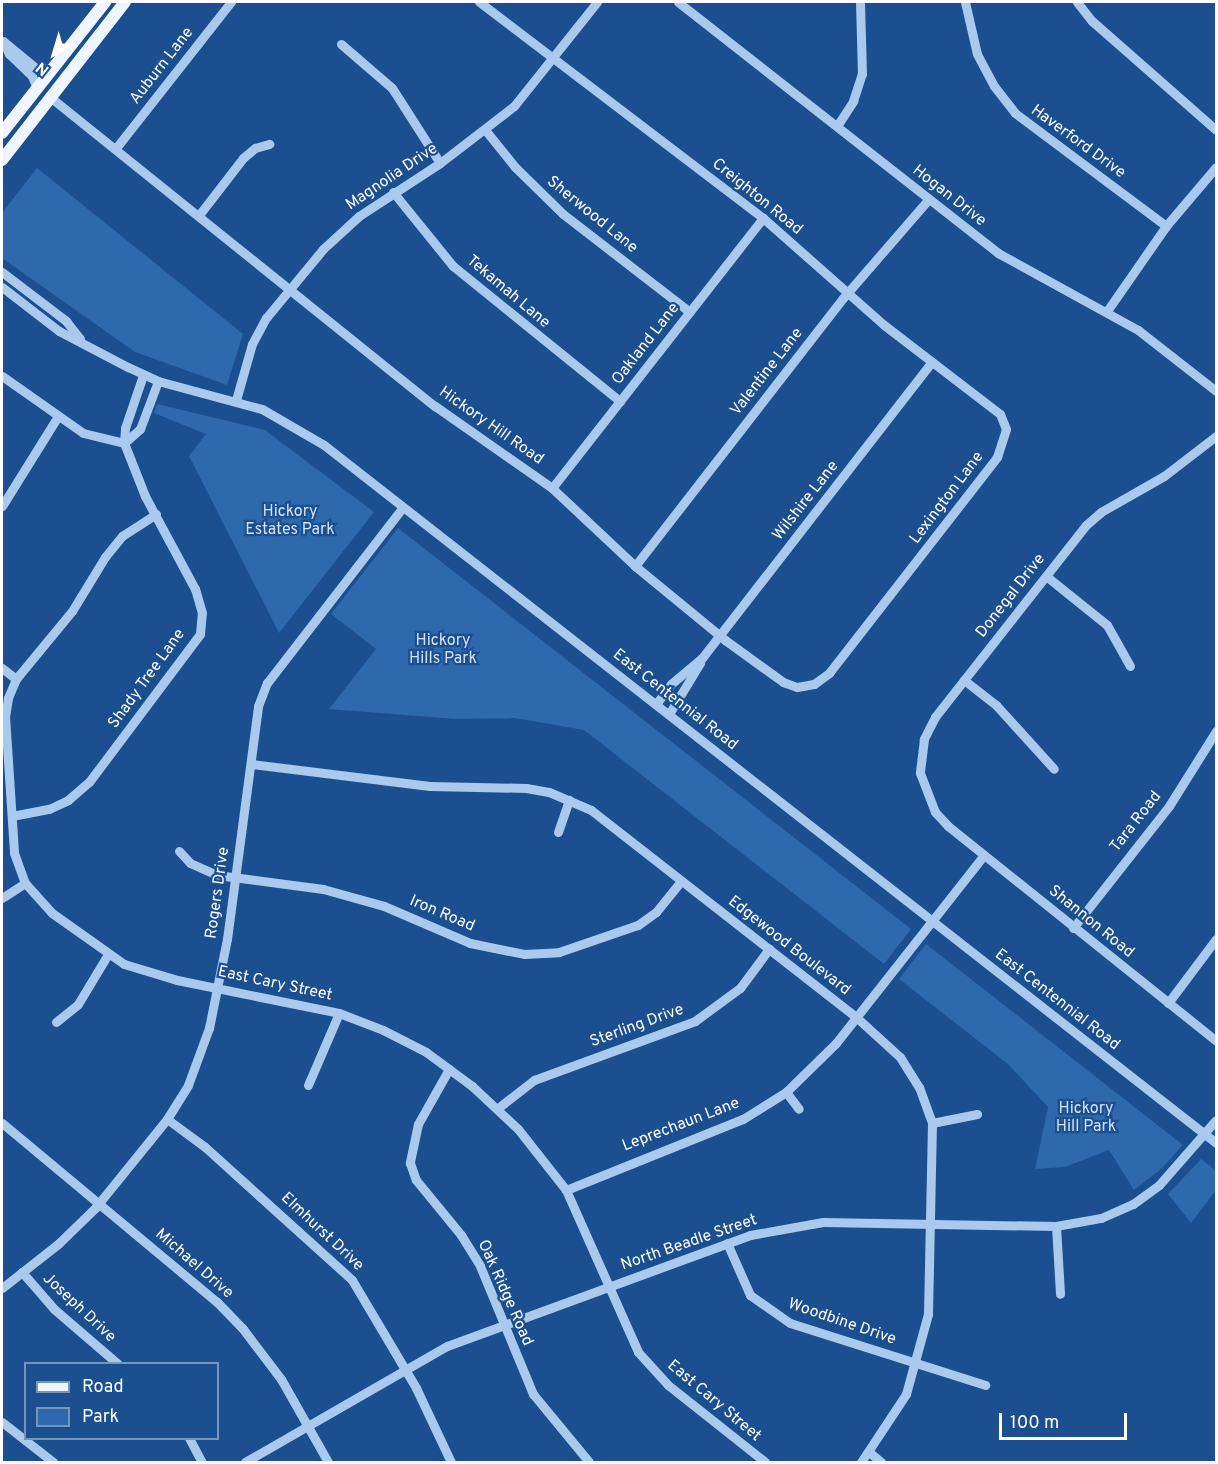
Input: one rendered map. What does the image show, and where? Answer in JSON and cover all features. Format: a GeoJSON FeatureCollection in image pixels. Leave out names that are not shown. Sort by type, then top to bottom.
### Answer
{"type":"FeatureCollection","features":[{"type":"Feature","properties":{"kind":"main road"},"geometry":{"type":"LineString","coordinates":[[2,133],[105,2]]}},
{"type":"Feature","properties":{"kind":"main road"},"geometry":{"type":"LineString","coordinates":[[2,160],[125,2]]}},
{"type":"Feature","properties":{"kind":"street","name":"Auburn Lane"},"geometry":{"type":"LineString","coordinates":[[116,148],[231,2]]}},
{"type":"Feature","properties":{"kind":"street","name":"Creighton Road"},"geometry":{"type":"LineString","coordinates":[[479,2],[763,218],[847,293],[932,362],[992,404],[1004,425]]}},
{"type":"Feature","properties":{"kind":"street","name":"Magnolia Drive"},"geometry":{"type":"LineString","coordinates":[[236,400],[252,344],[290,288],[323,249],[393,192],[486,131],[514,106],[597,2]]}},
{"type":"Feature","properties":{"kind":"street","name":"Hogan Drive"},"geometry":{"type":"LineString","coordinates":[[678,2],[998,253],[1107,311],[1216,391]]}},
{"type":"Feature","properties":{"kind":"street"},"geometry":{"type":"LineString","coordinates":[[837,126],[853,101],[862,74],[860,2]]}},
{"type":"Feature","properties":{"kind":"street","name":"Haverford Drive"},"geometry":{"type":"LineString","coordinates":[[965,2],[977,54],[994,86],[1015,113],[1042,137],[1166,226]]}},
{"type":"Feature","properties":{"kind":"street"},"geometry":{"type":"LineString","coordinates":[[1077,2],[1092,21],[1216,130]]}},
{"type":"Feature","properties":{"kind":"street"},"geometry":{"type":"LineString","coordinates":[[2,40],[37,69],[52,68]]}},
{"type":"Feature","properties":{"kind":"street"},"geometry":{"type":"LineString","coordinates":[[2,40],[9,54],[32,76],[37,88]]}},
{"type":"Feature","properties":{"kind":"street"},"geometry":{"type":"LineString","coordinates":[[341,44],[392,88],[440,163]]}},
{"type":"Feature","properties":{"kind":"street","name":"Hickory Hill Road"},"geometry":{"type":"LineString","coordinates":[[50,97],[435,406],[552,488],[635,566],[720,636],[783,682],[797,687],[814,684],[829,673],[899,584]]}},
{"type":"Feature","properties":{"kind":"street","name":"Sherwood Lane"},"geometry":{"type":"LineString","coordinates":[[486,131],[515,167],[563,214],[690,312]]}},
{"type":"Feature","properties":{"kind":"street"},"geometry":{"type":"LineString","coordinates":[[199,215],[243,158],[255,148],[269,144]]}},
{"type":"Feature","properties":{"kind":"street"},"geometry":{"type":"LineString","coordinates":[[1107,311],[1166,226],[1216,167]]}},
{"type":"Feature","properties":{"kind":"street","name":"Tekamah Lane"},"geometry":{"type":"LineString","coordinates":[[393,192],[453,266],[620,400]]}},
{"type":"Feature","properties":{"kind":"street","name":"Valentine Lane"},"geometry":{"type":"LineString","coordinates":[[635,566],[847,293],[928,200]]}},
{"type":"Feature","properties":{"kind":"street","name":"Oakland Lane"},"geometry":{"type":"LineString","coordinates":[[552,488],[763,218]]}},
{"type":"Feature","properties":{"kind":"street","name":"East Centennial Road"},"geometry":{"type":"LineString","coordinates":[[2,272],[66,321],[82,341]]}},
{"type":"Feature","properties":{"kind":"street","name":"East Centennial Road"},"geometry":{"type":"LineString","coordinates":[[2,287],[59,331],[82,341],[143,375],[158,381],[236,400],[314,438],[1216,1143]]}},
{"type":"Feature","properties":{"kind":"street","name":"Wilshire Lane"},"geometry":{"type":"LineString","coordinates":[[669,714],[702,658],[932,362]]}},
{"type":"Feature","properties":{"kind":"street"},"geometry":{"type":"LineString","coordinates":[[124,443],[125,428],[143,375]]}},
{"type":"Feature","properties":{"kind":"street"},"geometry":{"type":"LineString","coordinates":[[2,376],[58,416],[98,439],[124,443],[140,429],[158,381]]}},
{"type":"Feature","properties":{"kind":"street"},"geometry":{"type":"LineString","coordinates":[[2,506],[58,416]]}},
{"type":"Feature","properties":{"kind":"street","name":"Lexington Lane"},"geometry":{"type":"LineString","coordinates":[[899,584],[997,457],[1005,442],[1004,425]]}},
{"type":"Feature","properties":{"kind":"street","name":"Donegal Drive"},"geometry":{"type":"LineString","coordinates":[[948,826],[926,793],[920,756],[935,717],[1046,576],[1101,512],[1164,476],[1216,436]]}},
{"type":"Feature","properties":{"kind":"street","name":"Shady Tree Lane"},"geometry":{"type":"LineString","coordinates":[[12,816],[49,809],[68,800],[89,782],[200,634],[202,613],[195,589],[156,514],[124,443]]}},
{"type":"Feature","properties":{"kind":"street","name":"Rogers Drive"},"geometry":{"type":"LineString","coordinates":[[2,1288],[100,1203],[167,1119],[188,1085],[202,1050],[217,986],[236,878],[258,706],[267,682],[402,507]]}},
{"type":"Feature","properties":{"kind":"street","name":"East Cary Street"},"geometry":{"type":"LineString","coordinates":[[156,514],[122,536],[72,611],[16,679],[6,716],[14,853],[25,883],[36,899],[107,956],[145,972],[339,1013],[383,1030],[450,1069],[498,1108],[544,1159],[566,1190],[638,1352],[660,1377],[765,1462]]}},
{"type":"Feature","properties":{"kind":"street"},"geometry":{"type":"LineString","coordinates":[[1046,576],[1107,625],[1130,666]]}},
{"type":"Feature","properties":{"kind":"street","name":"Wilshire Lane"},"geometry":{"type":"LineString","coordinates":[[656,704],[671,684],[702,658]]}},
{"type":"Feature","properties":{"kind":"street"},"geometry":{"type":"LineString","coordinates":[[2,668],[16,679]]}},
{"type":"Feature","properties":{"kind":"street"},"geometry":{"type":"LineString","coordinates":[[964,680],[1004,714],[1054,769]]}},
{"type":"Feature","properties":{"kind":"street","name":"Tara Road"},"geometry":{"type":"LineString","coordinates":[[1073,928],[1169,806],[1216,731]]}},
{"type":"Feature","properties":{"kind":"street","name":"Edgewood Boulevard"},"geometry":{"type":"LineString","coordinates":[[251,764],[430,786],[526,788],[591,810],[856,1017],[900,1057],[919,1087],[932,1123],[928,1225],[928,1314],[906,1394],[861,1462]]}},
{"type":"Feature","properties":{"kind":"street"},"geometry":{"type":"LineString","coordinates":[[558,832],[569,801]]}},
{"type":"Feature","properties":{"kind":"street","name":"Shannon Road"},"geometry":{"type":"LineString","coordinates":[[948,826],[1216,1041]]}},
{"type":"Feature","properties":{"kind":"street","name":"Iron Road"},"geometry":{"type":"LineString","coordinates":[[179,851],[200,869],[236,878],[323,889],[384,906],[470,943],[524,954],[559,952],[638,925],[681,881]]}},
{"type":"Feature","properties":{"kind":"street","name":"Leprechaun Lane"},"geometry":{"type":"LineString","coordinates":[[566,1190],[742,1119],[786,1092],[811,1069],[856,1017],[984,855]]}},
{"type":"Feature","properties":{"kind":"street"},"geometry":{"type":"LineString","coordinates":[[2,898],[25,883]]}},
{"type":"Feature","properties":{"kind":"street"},"geometry":{"type":"LineString","coordinates":[[1168,1003],[1216,939]]}},
{"type":"Feature","properties":{"kind":"street","name":"Sterling Drive"},"geometry":{"type":"LineString","coordinates":[[498,1108],[534,1080],[695,1021],[740,988],[769,949]]}},
{"type":"Feature","properties":{"kind":"street"},"geometry":{"type":"LineString","coordinates":[[56,1022],[78,1004],[107,956]]}},
{"type":"Feature","properties":{"kind":"street"},"geometry":{"type":"LineString","coordinates":[[308,1085],[339,1013]]}},
{"type":"Feature","properties":{"kind":"street","name":"Oak Ridge Road"},"geometry":{"type":"LineString","coordinates":[[450,1069],[418,1124],[410,1163],[416,1180],[470,1250],[533,1394],[589,1462]]}},
{"type":"Feature","properties":{"kind":"street"},"geometry":{"type":"LineString","coordinates":[[786,1092],[800,1109]]}},
{"type":"Feature","properties":{"kind":"street"},"geometry":{"type":"LineString","coordinates":[[932,1123],[977,1114]]}},
{"type":"Feature","properties":{"kind":"street","name":"Elmhurst Drive"},"geometry":{"type":"LineString","coordinates":[[167,1119],[205,1147],[344,1271],[405,1370],[451,1462]]}},
{"type":"Feature","properties":{"kind":"street","name":"North Beadle Street"},"geometry":{"type":"LineString","coordinates":[[245,1462],[447,1346],[727,1243],[823,1222],[1056,1226],[1101,1218],[1133,1204],[1159,1185],[1216,1120]]}},
{"type":"Feature","properties":{"kind":"street","name":"Michael Drive"},"geometry":{"type":"LineString","coordinates":[[2,1123],[100,1203],[243,1329],[281,1379],[328,1462]]}},
{"type":"Feature","properties":{"kind":"street"},"geometry":{"type":"LineString","coordinates":[[1056,1226],[1060,1294]]}},
{"type":"Feature","properties":{"kind":"street","name":"Woodbine Drive"},"geometry":{"type":"LineString","coordinates":[[727,1243],[750,1295],[771,1312],[790,1323],[985,1385]]}},
{"type":"Feature","properties":{"kind":"street","name":"Joseph Drive"},"geometry":{"type":"LineString","coordinates":[[22,1272],[54,1309],[116,1362]]}},
{"type":"Feature","properties":{"kind":"street"},"geometry":{"type":"LineString","coordinates":[[2,1422],[24,1439]]}},
{"type":"Feature","properties":{"kind":"street"},"geometry":{"type":"LineString","coordinates":[[25,1440],[53,1462]]}},
{"type":"Feature","properties":{"kind":"street"},"geometry":{"type":"LineString","coordinates":[[190,1440],[202,1462]]}},
{"type":"Feature","properties":{"kind":"street"},"geometry":{"type":"LineString","coordinates":[[869,1452],[881,1462]]}},
{"type":"Feature","properties":{"kind":"green space"},"geometry":{"type":"Polygon","coordinates":[[[37,168],[243,334],[227,385],[135,352],[2,258],[2,213],[37,168]]]}},
{"type":"Feature","properties":{"kind":"green space","name":"Hickory Estates Park"},"geometry":{"type":"Polygon","coordinates":[[[157,404],[265,430],[374,512],[279,633],[189,456],[206,434],[154,413],[157,404]]]}},
{"type":"Feature","properties":{"kind":"green space","name":"Hickory Hills Park"},"geometry":{"type":"Polygon","coordinates":[[[398,528],[911,929],[884,964],[584,730],[515,718],[456,719],[329,709],[376,649],[331,614],[398,528]]]}},
{"type":"Feature","properties":{"kind":"green space","name":"Hickory Hill Park"},"geometry":{"type":"Polygon","coordinates":[[[926,944],[1183,1145],[1161,1169],[1134,1190],[1109,1150],[1065,1167],[1035,1169],[1048,1107],[1008,1064],[899,979],[926,944]]]}},
{"type":"Feature","properties":{"kind":"green space"},"geometry":{"type":"Polygon","coordinates":[[[1201,1159],[1216,1171],[1216,1190],[1191,1223],[1168,1194],[1201,1159]]]}}]}
